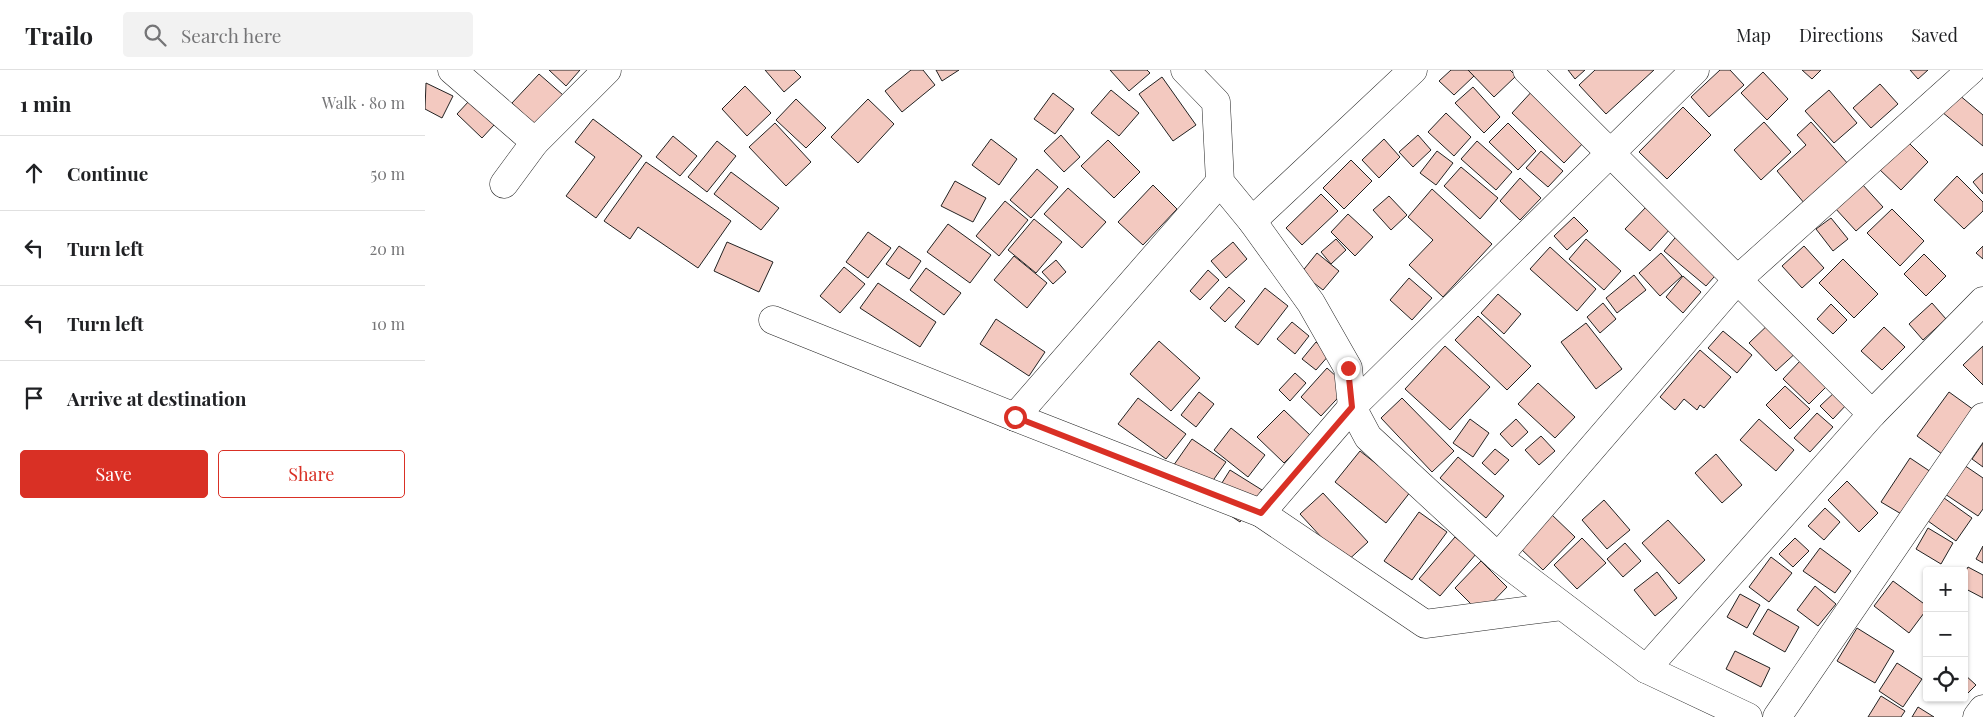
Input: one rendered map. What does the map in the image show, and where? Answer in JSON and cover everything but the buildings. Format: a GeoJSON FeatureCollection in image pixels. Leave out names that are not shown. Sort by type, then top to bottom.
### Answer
{"type":"FeatureCollection","features":[{"type":"Feature","properties":{"kind":"street"},"geometry":{"type":"LineString","coordinates":[[452,70],[535,142]]}},
{"type":"Feature","properties":{"kind":"street"},"geometry":{"type":"LineString","coordinates":[[504,184],[535,142],[607,70]]}},
{"type":"Feature","properties":{"kind":"street"},"geometry":{"type":"LineString","coordinates":[[1185,70],[1216,102],[1220,182],[1252,221],[1311,303],[1348,368],[1352,407],[1368,437],[1499,558],[1646,669],[1748,717]]}},
{"type":"Feature","properties":{"kind":"street"},"geometry":{"type":"LineString","coordinates":[[1252,221],[1413,70]]}},
{"type":"Feature","properties":{"kind":"street"},"geometry":{"type":"LineString","coordinates":[[1527,70],[1872,414]]}},
{"type":"Feature","properties":{"kind":"street"},"geometry":{"type":"LineString","coordinates":[[1261,513],[1352,407],[1695,70]]}},
{"type":"Feature","properties":{"kind":"street"},"geometry":{"type":"LineString","coordinates":[[1499,558],[1737,280],[1972,75]]}},
{"type":"Feature","properties":{"kind":"street"},"geometry":{"type":"LineString","coordinates":[[1015,417],[1220,182]]}},
{"type":"Feature","properties":{"kind":"street"},"geometry":{"type":"LineString","coordinates":[[1646,669],[1872,414],[1977,312]]}},
{"type":"Feature","properties":{"kind":"street"},"geometry":{"type":"LineString","coordinates":[[773,320],[1261,513],[1425,624],[1562,606]]}},
{"type":"Feature","properties":{"kind":"street"},"geometry":{"type":"LineString","coordinates":[[1777,717],[1983,417]]}},
{"type":"Feature","properties":{"kind":"street"},"geometry":{"type":"LineString","coordinates":[[1977,717],[1983,709]]}},
{"type":"Feature","properties":{"kind":"route"},"geometry":{"type":"LineString","coordinates":[[1015,417],[1261,513],[1352,407],[1348,368]]}}]}
